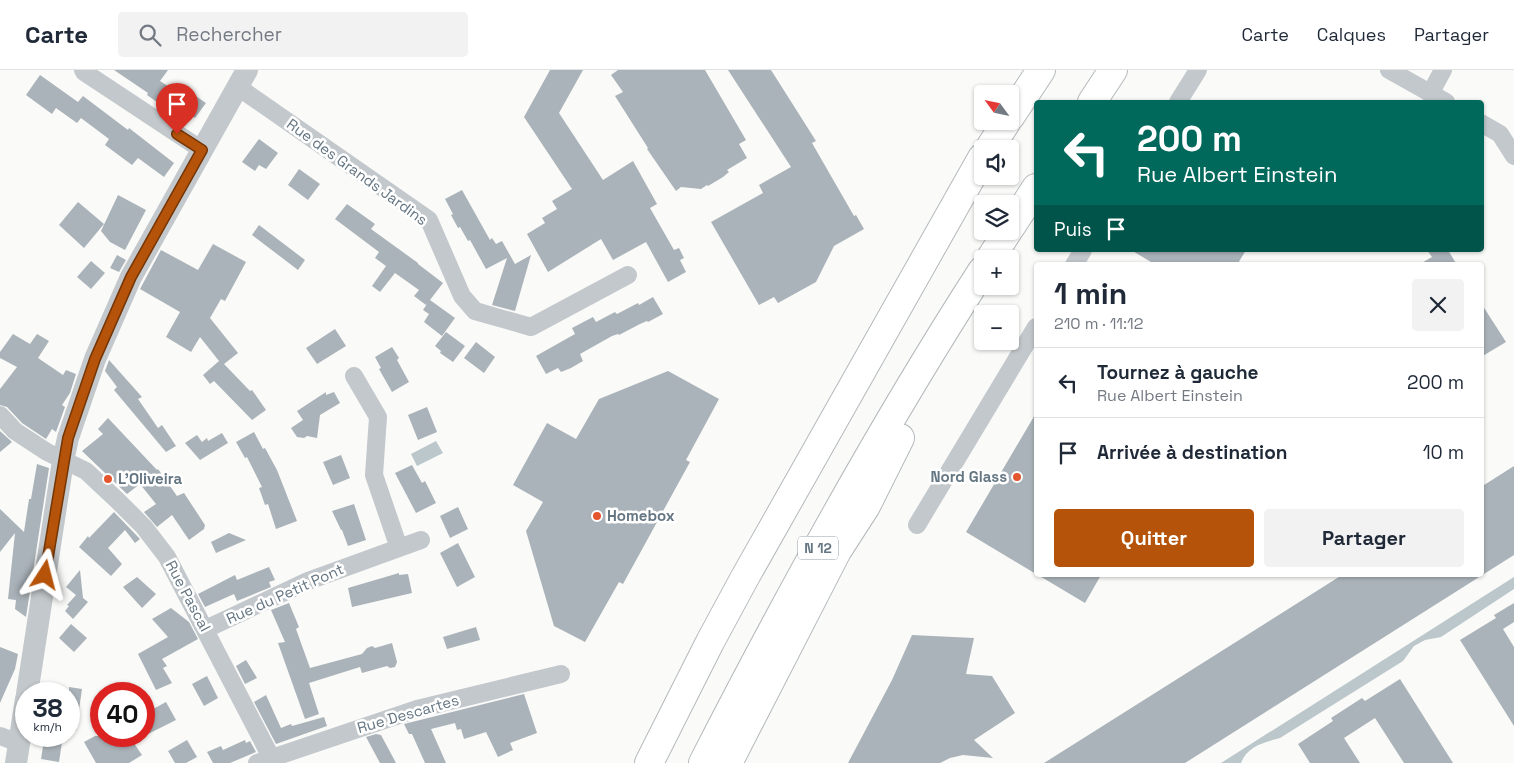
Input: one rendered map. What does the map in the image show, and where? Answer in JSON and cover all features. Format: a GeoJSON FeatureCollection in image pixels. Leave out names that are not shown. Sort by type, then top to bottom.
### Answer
{"type":"FeatureCollection","features":[{"type":"Feature","properties":{"kind":"highway"},"geometry":{"type":"LineString","coordinates":[[1019,103],[1041,70]]}},
{"type":"Feature","properties":{"kind":"highway"},"geometry":{"type":"LineString","coordinates":[[1093,100],[1113,70]]}},
{"type":"Feature","properties":{"kind":"highway"},"geometry":{"type":"LineString","coordinates":[[649,763],[744,579],[974,172]]}},
{"type":"Feature","properties":{"kind":"highway"},"geometry":{"type":"LineString","coordinates":[[1019,214],[1034,191]]}},
{"type":"Feature","properties":{"kind":"highway","name":"N 12"},"geometry":{"type":"LineString","coordinates":[[703,763],[772,630],[900,404],[974,284]]}},
{"type":"Feature","properties":{"kind":"highway"},"geometry":{"type":"LineString","coordinates":[[728,763],[837,551],[866,506],[925,387],[940,337]]}},
{"type":"Feature","properties":{"kind":"highway"},"geometry":{"type":"LineString","coordinates":[[631,763],[716,602],[744,579]]}},
{"type":"Feature","properties":{"kind":"street"},"geometry":{"type":"LineString","coordinates":[[83,70],[202,150]]}},
{"type":"Feature","properties":{"kind":"street"},"geometry":{"type":"LineString","coordinates":[[1179,100],[1198,70]]}},
{"type":"Feature","properties":{"kind":"street"},"geometry":{"type":"LineString","coordinates":[[1389,70],[1442,100]]}},
{"type":"Feature","properties":{"kind":"street"},"geometry":{"type":"LineString","coordinates":[[1430,94],[1443,70]]}},
{"type":"Feature","properties":{"kind":"street"},"geometry":{"type":"LineString","coordinates":[[29,682],[63,461],[68,438],[95,359],[131,277],[243,78]]}},
{"type":"Feature","properties":{"kind":"street","name":"Rue des Grands Jardins"},"geometry":{"type":"LineString","coordinates":[[243,78],[429,220],[462,296],[475,311],[531,327],[628,275]]}},
{"type":"Feature","properties":{"kind":"street"},"geometry":{"type":"LineString","coordinates":[[1484,125],[1500,134],[1514,156]]}},
{"type":"Feature","properties":{"kind":"street"},"geometry":{"type":"LineString","coordinates":[[917,525],[1034,331]]}},
{"type":"Feature","properties":{"kind":"street"},"geometry":{"type":"LineString","coordinates":[[354,376],[378,417],[374,475],[399,548]]}},
{"type":"Feature","properties":{"kind":"street","name":"Rue Pascal"},"geometry":{"type":"LineString","coordinates":[[0,415],[15,431],[63,461],[86,471],[144,527],[167,558],[206,629],[267,761]]}},
{"type":"Feature","properties":{"kind":"street","name":"Rue du Petit Pont"},"geometry":{"type":"LineString","coordinates":[[206,629],[308,581],[421,540]]}},
{"type":"Feature","properties":{"kind":"street","name":"Rue Descartes"},"geometry":{"type":"LineString","coordinates":[[267,761],[417,709],[561,674]]}},
{"type":"Feature","properties":{"kind":"shaded area"},"geometry":{"type":"Polygon","coordinates":[[[436,441],[443,453],[417,466],[411,454],[436,441]]]}},
{"type":"Feature","properties":{"kind":"shaded area"},"geometry":{"type":"Polygon","coordinates":[[[1514,577],[1514,589],[1441,637],[1425,640],[1414,646],[1403,661],[1280,738],[1263,743],[1252,749],[1241,763],[1221,763],[1514,577]]]}},
{"type":"Feature","properties":{"kind":"building"},"geometry":{"type":"Polygon","coordinates":[[[114,70],[168,70],[160,81],[180,94],[170,109],[161,105],[147,95],[148,93],[114,70]]]}},
{"type":"Feature","properties":{"kind":"building"},"geometry":{"type":"Polygon","coordinates":[[[550,70],[583,70],[559,113],[603,180],[633,161],[657,204],[650,208],[674,250],[679,248],[684,258],[680,260],[686,272],[668,282],[646,242],[613,260],[601,239],[548,272],[527,234],[545,223],[542,218],[557,209],[552,201],[572,189],[524,117],[550,70]]]}},
{"type":"Feature","properties":{"kind":"building"},"geometry":{"type":"Polygon","coordinates":[[[618,70],[705,70],[746,140],[739,144],[747,158],[727,170],[729,172],[708,186],[701,189],[681,187],[676,191],[647,149],[615,96],[623,92],[611,75],[618,70]]]}},
{"type":"Feature","properties":{"kind":"building"},"geometry":{"type":"Polygon","coordinates":[[[728,70],[771,70],[816,141],[812,143],[854,216],[856,215],[864,229],[834,246],[816,282],[778,303],[774,297],[759,305],[711,222],[763,193],[759,185],[791,167],[728,70]]]}},
{"type":"Feature","properties":{"kind":"building"},"geometry":{"type":"Polygon","coordinates":[[[40,75],[78,102],[83,96],[128,130],[129,128],[174,163],[164,177],[138,158],[132,165],[105,145],[109,139],[81,118],[77,123],[56,108],[52,114],[26,95],[40,75]]]}},
{"type":"Feature","properties":{"kind":"building"},"geometry":{"type":"Polygon","coordinates":[[[187,90],[206,103],[195,118],[176,105],[187,90]]]}},
{"type":"Feature","properties":{"kind":"building"},"geometry":{"type":"Polygon","coordinates":[[[259,139],[278,153],[266,169],[259,165],[255,171],[242,162],[259,139]]]}},
{"type":"Feature","properties":{"kind":"building"},"geometry":{"type":"Polygon","coordinates":[[[299,169],[320,184],[308,200],[288,185],[299,169]]]}},
{"type":"Feature","properties":{"kind":"building"},"geometry":{"type":"Polygon","coordinates":[[[462,190],[490,240],[492,238],[496,244],[502,241],[515,264],[531,255],[515,311],[492,305],[507,258],[486,269],[470,240],[468,241],[460,227],[458,228],[451,215],[453,214],[445,199],[462,190]]]}},
{"type":"Feature","properties":{"kind":"building"},"geometry":{"type":"Polygon","coordinates":[[[118,195],[146,210],[125,250],[110,242],[101,231],[118,195]]]}},
{"type":"Feature","properties":{"kind":"building"},"geometry":{"type":"Polygon","coordinates":[[[78,202],[104,224],[84,248],[59,225],[78,202]]]}},
{"type":"Feature","properties":{"kind":"building"},"geometry":{"type":"Polygon","coordinates":[[[347,204],[375,224],[371,229],[443,283],[430,300],[455,318],[442,336],[424,322],[429,314],[423,310],[427,304],[414,296],[419,290],[395,273],[380,292],[372,286],[386,266],[375,258],[379,252],[335,219],[347,204]]]}},
{"type":"Feature","properties":{"kind":"building"},"geometry":{"type":"Polygon","coordinates":[[[259,225],[305,260],[298,270],[252,235],[259,225]]]}},
{"type":"Feature","properties":{"kind":"building"},"geometry":{"type":"Polygon","coordinates":[[[213,244],[246,262],[225,301],[221,299],[210,318],[238,353],[224,364],[250,391],[252,390],[266,410],[252,420],[214,381],[210,384],[203,375],[219,361],[200,337],[191,352],[166,337],[180,312],[140,289],[161,250],[198,270],[213,244]]]}},
{"type":"Feature","properties":{"kind":"building"},"geometry":{"type":"Polygon","coordinates":[[[1134,252],[1245,252],[1239,262],[1151,262],[1134,252]]]}},
{"type":"Feature","properties":{"kind":"building"},"geometry":{"type":"Polygon","coordinates":[[[1428,252],[1449,252],[1455,262],[1423,262],[1432,257],[1428,252]]]}},
{"type":"Feature","properties":{"kind":"building"},"geometry":{"type":"Polygon","coordinates":[[[117,255],[126,260],[119,272],[110,268],[117,255]]]}},
{"type":"Feature","properties":{"kind":"building"},"geometry":{"type":"Polygon","coordinates":[[[91,261],[105,273],[91,289],[77,277],[91,261]]]}},
{"type":"Feature","properties":{"kind":"building"},"geometry":{"type":"Polygon","coordinates":[[[653,297],[663,314],[619,335],[612,336],[580,354],[583,361],[571,368],[561,372],[558,368],[546,374],[536,356],[575,334],[572,328],[593,317],[596,322],[615,312],[617,314],[653,297]]]}},
{"type":"Feature","properties":{"kind":"building"},"geometry":{"type":"Polygon","coordinates":[[[1484,308],[1506,342],[1484,355],[1484,308]]]}},
{"type":"Feature","properties":{"kind":"building"},"geometry":{"type":"Polygon","coordinates":[[[335,329],[346,346],[317,364],[306,348],[335,329]]]}},
{"type":"Feature","properties":{"kind":"building"},"geometry":{"type":"Polygon","coordinates":[[[446,332],[465,346],[453,362],[440,353],[441,351],[435,346],[446,332]]]}},
{"type":"Feature","properties":{"kind":"building"},"geometry":{"type":"Polygon","coordinates":[[[13,334],[30,344],[37,334],[49,341],[38,358],[63,375],[66,370],[76,374],[70,393],[62,405],[65,407],[56,432],[52,429],[46,439],[22,423],[7,407],[0,405],[0,389],[17,367],[0,358],[0,352],[13,334]]]}},
{"type":"Feature","properties":{"kind":"building"},"geometry":{"type":"Polygon","coordinates":[[[476,342],[495,357],[484,373],[464,358],[476,342]]]}},
{"type":"Feature","properties":{"kind":"building"},"geometry":{"type":"Polygon","coordinates":[[[392,347],[409,382],[392,392],[379,369],[381,368],[375,357],[392,347]]]}},
{"type":"Feature","properties":{"kind":"building"},"geometry":{"type":"Polygon","coordinates":[[[109,360],[142,397],[138,399],[158,428],[162,425],[176,446],[166,452],[114,390],[117,387],[105,371],[109,360]]]}},
{"type":"Feature","properties":{"kind":"building","name":"Homebox"},"geometry":{"type":"Polygon","coordinates":[[[668,371],[719,399],[686,460],[690,462],[623,584],[619,582],[585,642],[554,626],[526,531],[543,502],[513,485],[547,423],[576,439],[599,399],[668,371]]]}},
{"type":"Feature","properties":{"kind":"building"},"geometry":{"type":"Polygon","coordinates":[[[326,392],[326,395],[334,392],[340,403],[320,415],[317,438],[297,437],[291,428],[303,420],[297,411],[326,392]]]}},
{"type":"Feature","properties":{"kind":"building"},"geometry":{"type":"Polygon","coordinates":[[[427,407],[437,432],[418,440],[408,415],[427,407]]]}},
{"type":"Feature","properties":{"kind":"building"},"geometry":{"type":"Polygon","coordinates":[[[1034,416],[1034,573],[966,532],[1034,416]]]}},
{"type":"Feature","properties":{"kind":"building"},"geometry":{"type":"Polygon","coordinates":[[[108,418],[158,469],[177,496],[184,493],[205,525],[204,529],[189,540],[172,515],[157,527],[144,512],[156,504],[140,484],[127,494],[82,451],[103,434],[98,429],[108,418]]]}},
{"type":"Feature","properties":{"kind":"building"},"geometry":{"type":"Polygon","coordinates":[[[0,431],[12,442],[0,452],[0,431]]]}},
{"type":"Feature","properties":{"kind":"building"},"geometry":{"type":"Polygon","coordinates":[[[254,432],[277,470],[297,521],[276,529],[268,504],[265,505],[259,488],[262,487],[247,457],[245,458],[236,442],[254,432]]]}},
{"type":"Feature","properties":{"kind":"building"},"geometry":{"type":"Polygon","coordinates":[[[222,433],[228,443],[200,460],[185,443],[197,435],[202,442],[207,438],[208,441],[222,433]]]}},
{"type":"Feature","properties":{"kind":"building"},"geometry":{"type":"Polygon","coordinates":[[[341,455],[350,478],[333,485],[323,462],[341,455]]]}},
{"type":"Feature","properties":{"kind":"building"},"geometry":{"type":"Polygon","coordinates":[[[37,464],[49,468],[26,617],[15,609],[16,600],[8,599],[15,533],[0,552],[0,509],[24,532],[37,464]]]}},
{"type":"Feature","properties":{"kind":"building"},"geometry":{"type":"Polygon","coordinates":[[[412,465],[422,483],[425,481],[436,503],[416,513],[395,473],[412,465]]]}},
{"type":"Feature","properties":{"kind":"building"},"geometry":{"type":"Polygon","coordinates":[[[1514,466],[1514,555],[1484,574],[1484,485],[1514,466]]]}},
{"type":"Feature","properties":{"kind":"building"},"geometry":{"type":"Polygon","coordinates":[[[354,504],[366,540],[348,546],[332,511],[354,504]]]}},
{"type":"Feature","properties":{"kind":"building"},"geometry":{"type":"Polygon","coordinates":[[[458,507],[468,529],[450,538],[440,516],[458,507]]]}},
{"type":"Feature","properties":{"kind":"building"},"geometry":{"type":"Polygon","coordinates":[[[114,512],[140,539],[135,543],[125,530],[108,548],[122,564],[111,576],[79,547],[114,512]]]}},
{"type":"Feature","properties":{"kind":"building"},"geometry":{"type":"Polygon","coordinates":[[[229,533],[246,540],[216,553],[211,542],[229,533]]]}},
{"type":"Feature","properties":{"kind":"building"},"geometry":{"type":"Polygon","coordinates":[[[458,543],[475,577],[457,587],[440,553],[458,543]]]}},
{"type":"Feature","properties":{"kind":"building"},"geometry":{"type":"Polygon","coordinates":[[[269,567],[275,580],[269,582],[271,587],[237,601],[234,594],[205,607],[198,594],[235,575],[237,580],[269,567]]]}},
{"type":"Feature","properties":{"kind":"building"},"geometry":{"type":"Polygon","coordinates":[[[80,570],[83,598],[88,602],[73,619],[65,611],[69,606],[67,605],[76,595],[66,587],[80,570]]]}},
{"type":"Feature","properties":{"kind":"building"},"geometry":{"type":"Polygon","coordinates":[[[399,573],[399,575],[408,574],[412,593],[352,607],[348,588],[399,573]]]}},
{"type":"Feature","properties":{"kind":"building"},"geometry":{"type":"Polygon","coordinates":[[[137,577],[156,594],[142,608],[123,587],[137,577]]]}},
{"type":"Feature","properties":{"kind":"building"},"geometry":{"type":"Polygon","coordinates":[[[1041,577],[1100,577],[1085,603],[1041,577]]]}},
{"type":"Feature","properties":{"kind":"building"},"geometry":{"type":"Polygon","coordinates":[[[1339,577],[1479,577],[1185,763],[1044,763],[1339,577]]]}},
{"type":"Feature","properties":{"kind":"building"},"geometry":{"type":"Polygon","coordinates":[[[289,603],[299,627],[296,629],[310,668],[362,654],[367,648],[372,646],[375,648],[392,643],[397,662],[395,667],[390,668],[387,666],[362,673],[360,667],[309,683],[319,714],[305,719],[278,643],[285,642],[271,610],[289,603]]]}},
{"type":"Feature","properties":{"kind":"building"},"geometry":{"type":"Polygon","coordinates":[[[1514,603],[1514,622],[1503,629],[1514,647],[1514,726],[1460,640],[1496,618],[1494,615],[1514,603]]]}},
{"type":"Feature","properties":{"kind":"building"},"geometry":{"type":"Polygon","coordinates":[[[171,608],[189,622],[198,639],[162,659],[167,666],[163,668],[172,683],[156,690],[155,682],[152,682],[138,654],[168,637],[152,619],[171,608]]]}},
{"type":"Feature","properties":{"kind":"building"},"geometry":{"type":"Polygon","coordinates":[[[71,624],[87,638],[74,652],[59,638],[71,624]]]}},
{"type":"Feature","properties":{"kind":"building"},"geometry":{"type":"Polygon","coordinates":[[[476,627],[480,640],[447,649],[443,637],[476,627]]]}},
{"type":"Feature","properties":{"kind":"building"},"geometry":{"type":"Polygon","coordinates":[[[912,635],[974,638],[966,674],[992,676],[1015,713],[974,740],[993,758],[963,755],[940,763],[848,763],[892,680],[912,635]]]}},
{"type":"Feature","properties":{"kind":"building"},"geometry":{"type":"Polygon","coordinates":[[[0,647],[18,654],[15,669],[0,703],[0,647]]]}},
{"type":"Feature","properties":{"kind":"building"},"geometry":{"type":"Polygon","coordinates":[[[246,660],[257,678],[245,684],[236,666],[246,660]]]}},
{"type":"Feature","properties":{"kind":"building"},"geometry":{"type":"Polygon","coordinates":[[[207,676],[218,698],[204,706],[192,684],[207,676]]]}},
{"type":"Feature","properties":{"kind":"building"},"geometry":{"type":"Polygon","coordinates":[[[1400,679],[1453,763],[1404,763],[1375,718],[1344,738],[1360,763],[1310,763],[1298,744],[1333,721],[1331,718],[1362,698],[1365,701],[1400,679]]]}},
{"type":"Feature","properties":{"kind":"building"},"geometry":{"type":"Polygon","coordinates":[[[524,694],[537,733],[510,743],[513,750],[498,757],[486,732],[464,739],[461,729],[457,730],[455,723],[431,729],[446,763],[425,763],[412,734],[409,734],[404,724],[524,694]]]}},
{"type":"Feature","properties":{"kind":"building"},"geometry":{"type":"Polygon","coordinates":[[[266,695],[281,728],[324,717],[327,726],[276,744],[254,702],[266,695]]]}},
{"type":"Feature","properties":{"kind":"building"},"geometry":{"type":"Polygon","coordinates":[[[166,702],[176,720],[155,730],[155,708],[166,702]]]}},
{"type":"Feature","properties":{"kind":"building"},"geometry":{"type":"Polygon","coordinates":[[[376,734],[381,735],[396,763],[380,763],[366,737],[376,734]]]}},
{"type":"Feature","properties":{"kind":"building"},"geometry":{"type":"Polygon","coordinates":[[[90,739],[90,747],[137,747],[142,755],[129,763],[96,763],[84,742],[90,739]]]}},
{"type":"Feature","properties":{"kind":"building"},"geometry":{"type":"Polygon","coordinates":[[[187,740],[197,757],[186,763],[175,763],[168,751],[187,740]]]}},
{"type":"Feature","properties":{"kind":"building"},"geometry":{"type":"Polygon","coordinates":[[[245,740],[246,743],[250,741],[256,752],[230,763],[213,763],[207,752],[221,746],[223,750],[245,740]]]}},
{"type":"Feature","properties":{"kind":"building"},"geometry":{"type":"Polygon","coordinates":[[[43,747],[61,747],[59,762],[41,759],[43,747]]]}},
{"type":"Feature","properties":{"kind":"place","name":"Nord Glass"},"geometry":{"type":"Point","coordinates":[1017,477]}},
{"type":"Feature","properties":{"kind":"place","name":"L'Oliveira"},"geometry":{"type":"Point","coordinates":[108,479]}},
{"type":"Feature","properties":{"kind":"place","name":"Homebox"},"geometry":{"type":"Point","coordinates":[597,516]}},
{"type":"Feature","properties":{"kind":"route"},"geometry":{"type":"LineString","coordinates":[[45,575],[68,438],[95,359],[131,277],[202,150],[177,134]]}}]}
